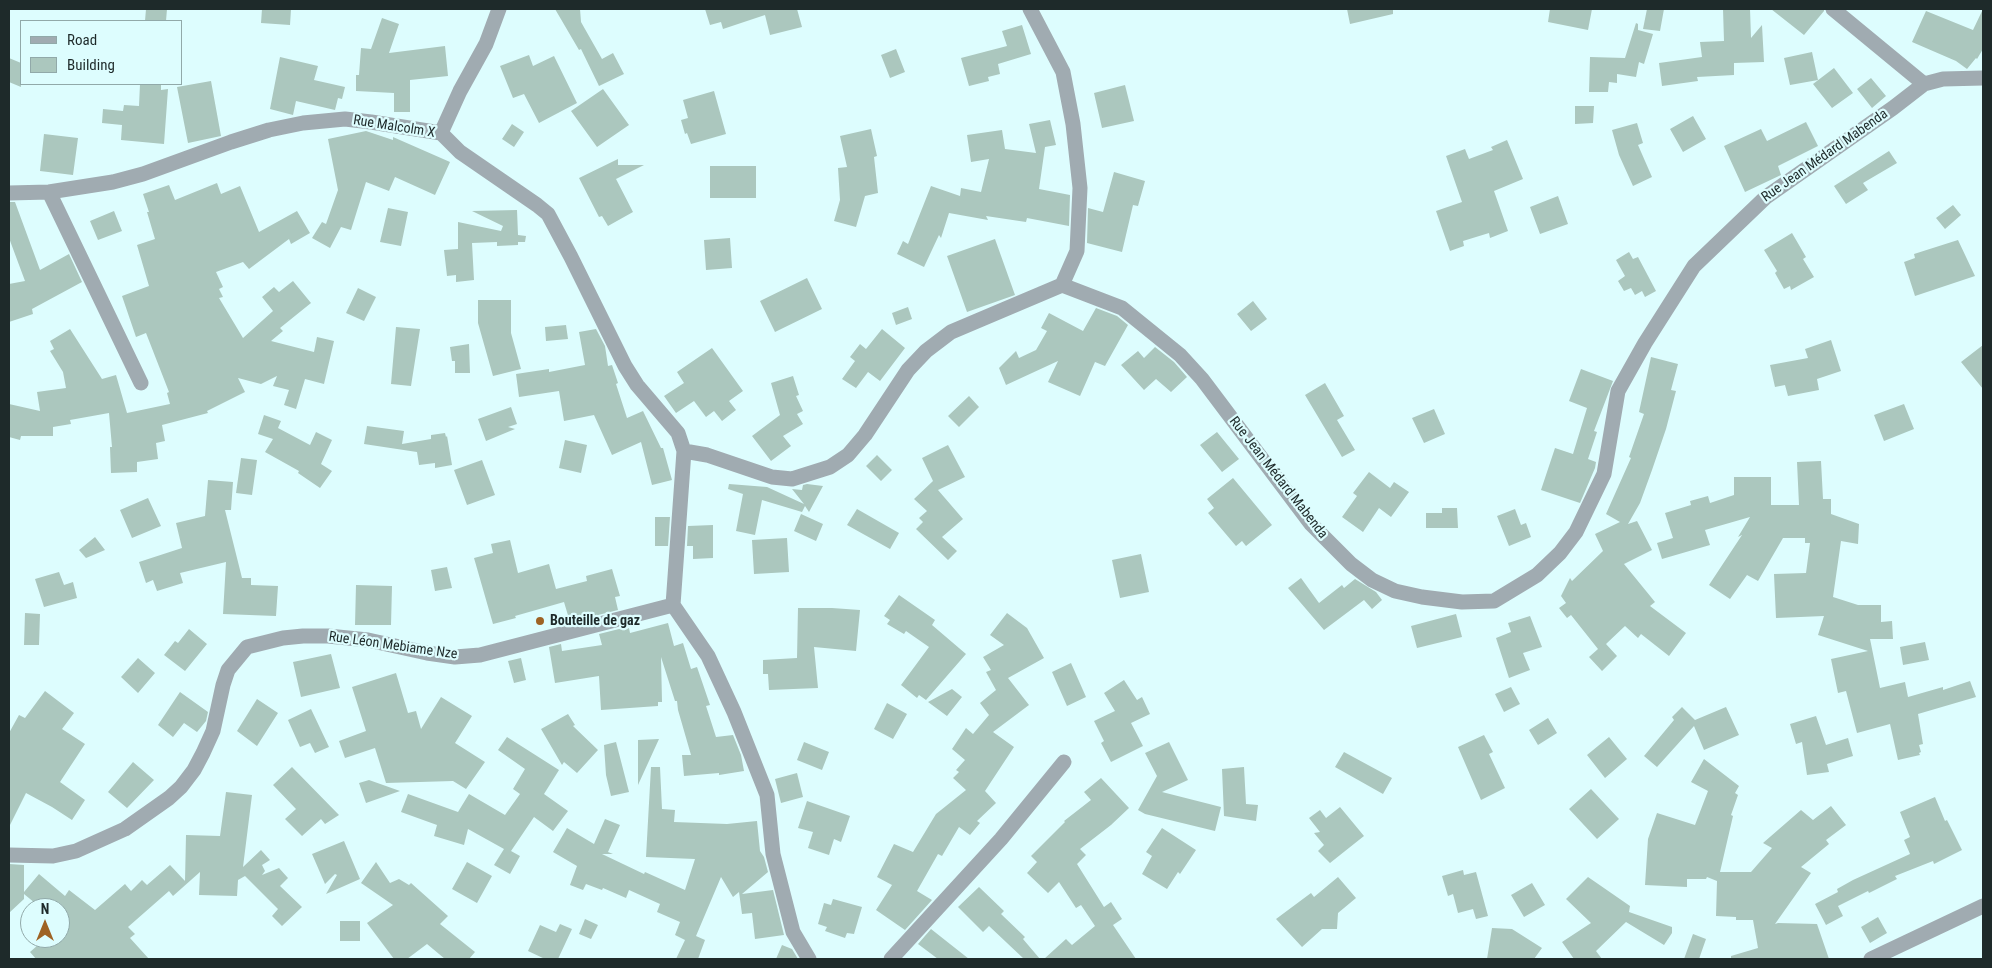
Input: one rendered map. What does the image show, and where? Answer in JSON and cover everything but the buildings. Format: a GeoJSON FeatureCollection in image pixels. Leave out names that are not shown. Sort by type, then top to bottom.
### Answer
{"type":"FeatureCollection","features":[{"type":"Feature","properties":{"kind":"street"},"geometry":{"type":"LineString","coordinates":[[441,133],[460,91],[486,44],[499,9]]}},
{"type":"Feature","properties":{"kind":"street"},"geometry":{"type":"LineString","coordinates":[[809,959],[793,932],[773,854],[767,795],[734,712],[708,656],[673,605],[684,451],[707,455],[772,477],[792,479],[830,467],[848,455],[864,435],[908,370],[926,351],[951,332],[1062,285],[1077,251],[1080,188],[1073,124],[1063,72],[1030,9]]}},
{"type":"Feature","properties":{"kind":"street"},"geometry":{"type":"LineString","coordinates":[[1833,9],[1924,84]]}},
{"type":"Feature","properties":{"kind":"street","name":"Rue Jean Médard Mabenda"},"geometry":{"type":"LineString","coordinates":[[1062,285],[1122,308],[1180,355],[1202,379],[1311,524],[1351,564],[1372,580],[1395,591],[1422,597],[1462,602],[1494,600],[1537,575],[1560,553],[1576,532],[1604,474],[1618,390],[1644,343],[1694,266],[1766,197],[1924,84],[1943,79],[1983,78]]}},
{"type":"Feature","properties":{"kind":"street","name":"Rue Malcolm X"},"geometry":{"type":"LineString","coordinates":[[9,193],[49,192],[83,188],[143,174],[269,130],[303,123],[354,120],[441,133],[460,152],[548,214],[571,256],[625,366],[637,385],[678,433],[684,451]]}},
{"type":"Feature","properties":{"kind":"street"},"geometry":{"type":"LineString","coordinates":[[49,192],[141,383]]}},
{"type":"Feature","properties":{"kind":"street","name":"Rue Léon Mebiame Nze"},"geometry":{"type":"LineString","coordinates":[[9,855],[53,856],[76,851],[125,829],[169,798],[185,781],[203,753],[213,732],[228,670],[247,647],[283,638],[328,636],[368,640],[427,653],[455,656],[480,655],[673,605]]}},
{"type":"Feature","properties":{"kind":"street"},"geometry":{"type":"LineString","coordinates":[[891,959],[1001,839],[1064,762]]}},
{"type":"Feature","properties":{"kind":"street"},"geometry":{"type":"LineString","coordinates":[[1871,959],[1983,906]]}},
{"type":"Feature","properties":{"kind":"place","name":"Bouteille de gaz"},"geometry":{"type":"Point","coordinates":[540,621]}}]}
